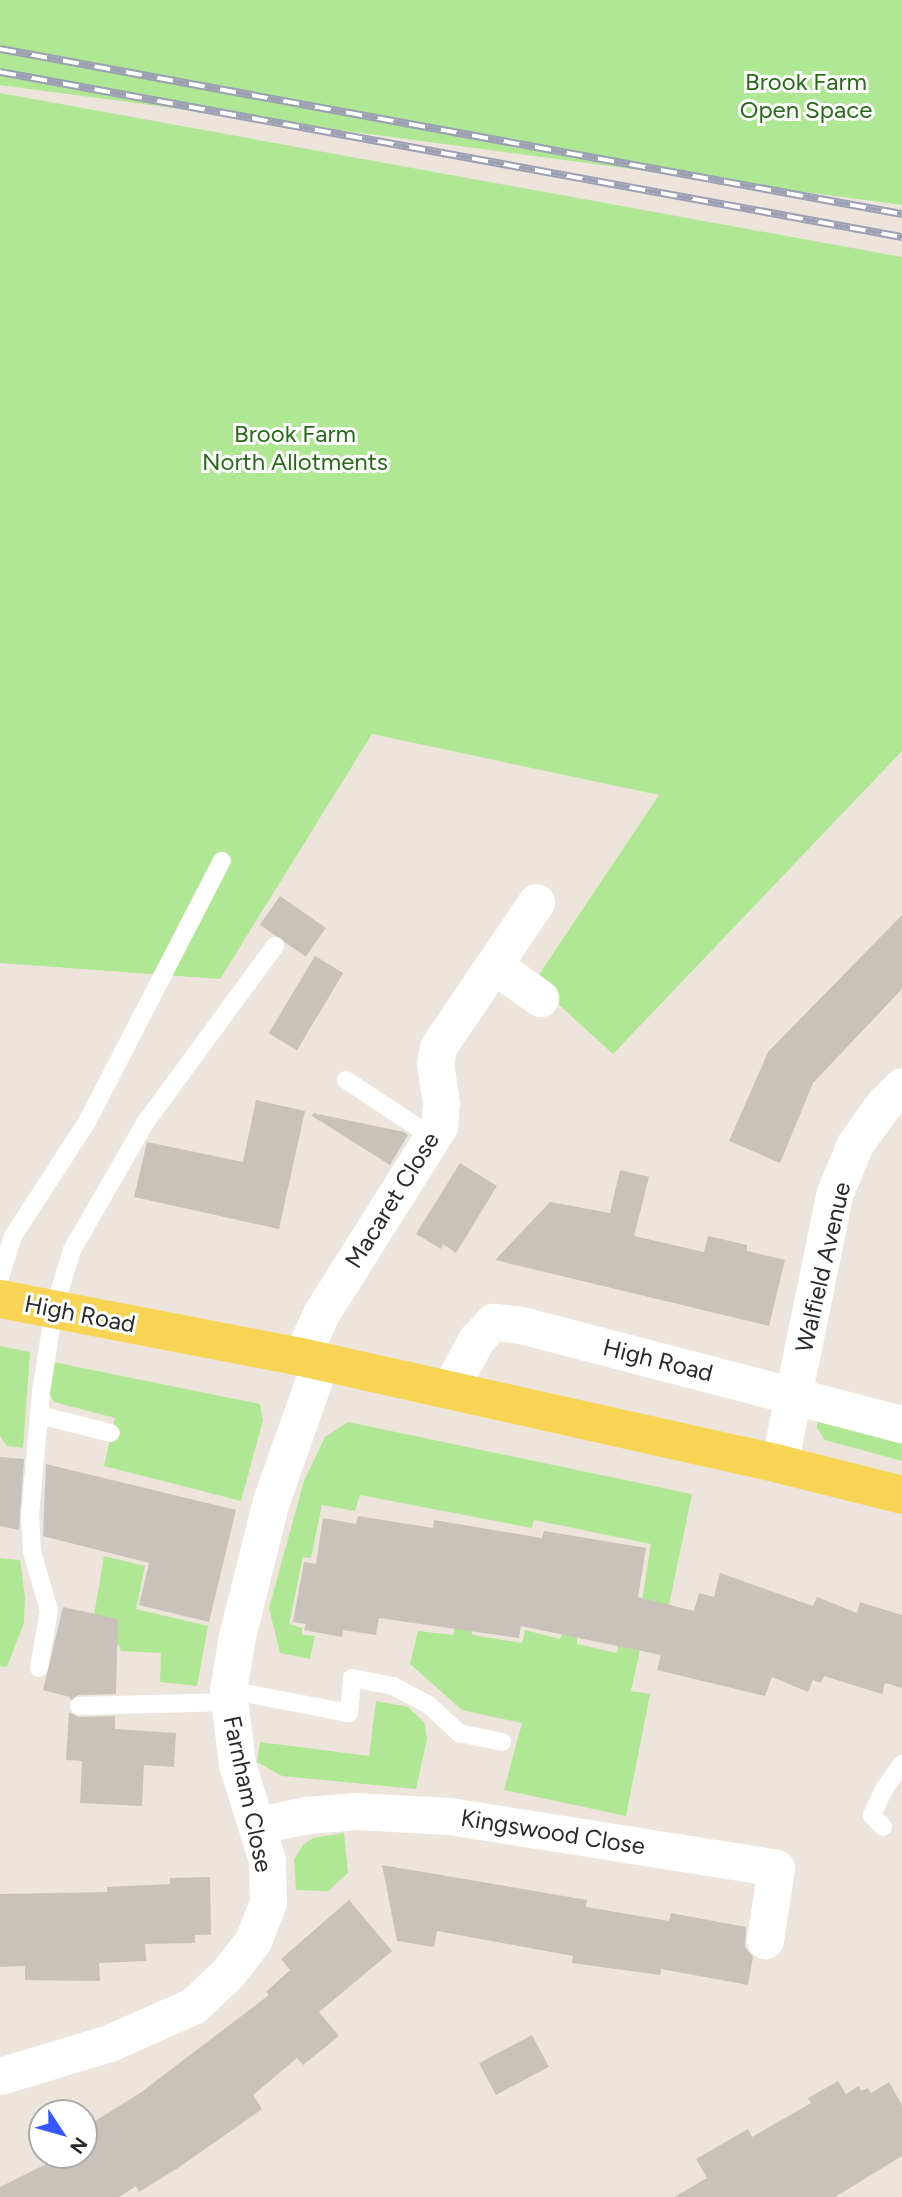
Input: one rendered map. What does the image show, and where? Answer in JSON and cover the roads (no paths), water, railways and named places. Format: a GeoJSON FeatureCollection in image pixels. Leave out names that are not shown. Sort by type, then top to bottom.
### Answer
{"type":"FeatureCollection","features":[{"type":"Feature","properties":{"kind":"main road","name":"High Road"},"geometry":{"type":"LineString","coordinates":[[0,1298],[310,1360],[779,1464],[902,1494]]}},
{"type":"Feature","properties":{"kind":"street","name":"Macaret Close"},"geometry":{"type":"LineString","coordinates":[[310,1360],[322,1312],[439,1126],[441,1102],[435,1065],[438,1047],[536,902]]}},
{"type":"Feature","properties":{"kind":"street"},"geometry":{"type":"LineString","coordinates":[[495,965],[540,998]]}},
{"type":"Feature","properties":{"kind":"street","name":"Walfield Avenue"},"geometry":{"type":"LineString","coordinates":[[779,1464],[834,1195],[855,1144],[883,1105],[902,1086]]}},
{"type":"Feature","properties":{"kind":"street","name":"High Road"},"geometry":{"type":"LineString","coordinates":[[449,1391],[476,1340],[494,1322],[517,1324],[902,1424]]}},
{"type":"Feature","properties":{"kind":"street","name":"Farnham Close"},"geometry":{"type":"LineString","coordinates":[[0,2076],[110,2043],[193,2006],[227,1974],[253,1941],[268,1902],[267,1860],[237,1764],[229,1696],[237,1636],[310,1360]]}},
{"type":"Feature","properties":{"kind":"street","name":"Kingswood Close"},"geometry":{"type":"LineString","coordinates":[[257,1825],[308,1815],[356,1811],[449,1815],[776,1868],[765,1940]]}},
{"type":"Feature","properties":{"kind":"lane"},"geometry":{"type":"LineString","coordinates":[[0,1277],[13,1237],[87,1122],[222,861]]}},
{"type":"Feature","properties":{"kind":"lane"},"geometry":{"type":"LineString","coordinates":[[39,1668],[49,1610],[32,1552],[30,1516],[39,1415],[54,1309],[72,1250],[145,1123],[275,946]]}},
{"type":"Feature","properties":{"kind":"lane"},"geometry":{"type":"LineString","coordinates":[[346,1080],[432,1137]]}},
{"type":"Feature","properties":{"kind":"lane"},"geometry":{"type":"LineString","coordinates":[[39,1415],[111,1433]]}},
{"type":"Feature","properties":{"kind":"lane"},"geometry":{"type":"LineString","coordinates":[[79,1706],[229,1696],[349,1713],[352,1678],[393,1685],[429,1704],[459,1733],[502,1742]]}},
{"type":"Feature","properties":{"kind":"lane"},"geometry":{"type":"LineString","coordinates":[[883,1827],[872,1815],[902,1764]]}},
{"type":"Feature","properties":{"kind":"railway"},"geometry":{"type":"LineString","coordinates":[[0,49],[902,214]]}},
{"type":"Feature","properties":{"kind":"railway"},"geometry":{"type":"LineString","coordinates":[[0,72],[902,237]]}},
{"type":"Feature","properties":{"kind":"park label","name":"Brook Farm Open Space"},"geometry":{"type":"Point","coordinates":[806,96]}},
{"type":"Feature","properties":{"kind":"park label","name":"Brook Farm North Allotments"},"geometry":{"type":"Point","coordinates":[295,448]}}]}
